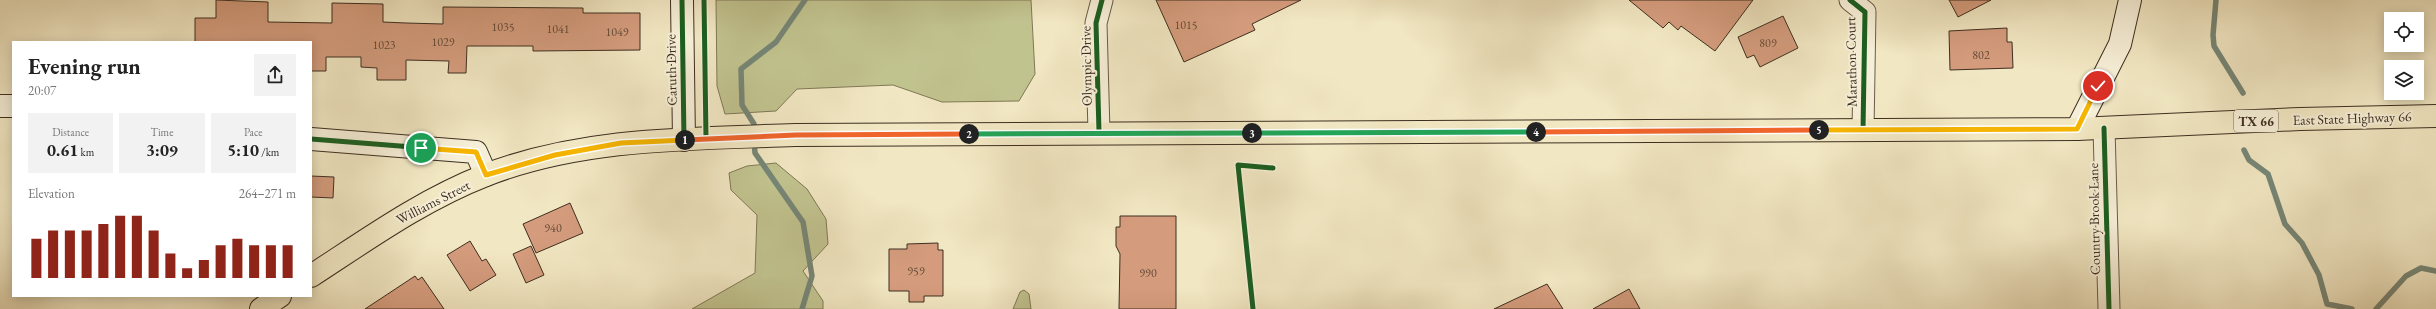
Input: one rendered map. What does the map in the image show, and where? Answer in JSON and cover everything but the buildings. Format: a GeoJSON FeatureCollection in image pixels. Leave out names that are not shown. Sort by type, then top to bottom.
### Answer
{"type":"FeatureCollection","features":[{"type":"Feature","properties":{"kind":"main road","name":"East State Highway 66"},"geometry":{"type":"LineString","coordinates":[[2077,129],[2300,119],[2436,116]]}},
{"type":"Feature","properties":{"kind":"main road","name":"Williams Street"},"geometry":{"type":"LineString","coordinates":[[312,275],[412,209],[486,175],[555,155],[621,143],[796,135],[1099,132],[2077,129]]}},
{"type":"Feature","properties":{"kind":"main road"},"geometry":{"type":"LineString","coordinates":[[261,309],[279,297]]}},
{"type":"Feature","properties":{"kind":"street","name":"Caruth Drive"},"geometry":{"type":"LineString","coordinates":[[682,0],[684,140]]}},
{"type":"Feature","properties":{"kind":"street","name":"Olympic Drive"},"geometry":{"type":"LineString","coordinates":[[1099,132],[1096,23],[1102,0]]}},
{"type":"Feature","properties":{"kind":"street","name":"Marathon Court"},"geometry":{"type":"LineString","coordinates":[[1850,0],[1865,12],[1863,130]]}},
{"type":"Feature","properties":{"kind":"street"},"geometry":{"type":"LineString","coordinates":[[2077,129],[2120,44],[2130,0]]}},
{"type":"Feature","properties":{"kind":"street"},"geometry":{"type":"LineString","coordinates":[[0,106],[12,106]]}},
{"type":"Feature","properties":{"kind":"street","name":"Country Brook Lane"},"geometry":{"type":"LineString","coordinates":[[2104,128],[2109,309]]}},
{"type":"Feature","properties":{"kind":"street"},"geometry":{"type":"LineString","coordinates":[[312,139],[476,152],[486,175]]}},
{"type":"Feature","properties":{"kind":"green space"},"geometry":{"type":"Polygon","coordinates":[[[716,0],[1031,0],[1035,74],[1019,101],[942,102],[893,85],[797,89],[776,111],[725,114],[717,86],[716,0]]]}},
{"type":"Feature","properties":{"kind":"green space"},"geometry":{"type":"Polygon","coordinates":[[[776,163],[807,189],[826,219],[828,244],[803,271],[823,301],[823,309],[692,309],[755,273],[757,215],[731,190],[729,173],[747,166],[776,163]]]}},
{"type":"Feature","properties":{"kind":"green space"},"geometry":{"type":"Polygon","coordinates":[[[1024,290],[1029,294],[1031,309],[1013,309],[1020,292],[1024,290]]]}},
{"type":"Feature","properties":{"kind":"waterway"},"geometry":{"type":"LineString","coordinates":[[754,132],[754,124],[742,105],[741,69],[776,42],[805,0]]}},
{"type":"Feature","properties":{"kind":"waterway"},"geometry":{"type":"LineString","coordinates":[[2216,0],[2213,35],[2214,46],[2243,93]]}},
{"type":"Feature","properties":{"kind":"waterway"},"geometry":{"type":"LineString","coordinates":[[754,141],[755,153],[803,222],[812,276],[802,309]]}},
{"type":"Feature","properties":{"kind":"waterway"},"geometry":{"type":"LineString","coordinates":[[2244,150],[2249,160],[2268,174],[2285,224],[2302,243],[2319,275],[2327,304],[2352,309]]}},
{"type":"Feature","properties":{"kind":"waterway"},"geometry":{"type":"LineString","coordinates":[[2376,309],[2406,276],[2421,268],[2436,271]]}},
{"type":"Feature","properties":{"kind":"cycle path"},"geometry":{"type":"LineString","coordinates":[[682,0],[684,140]]}},
{"type":"Feature","properties":{"kind":"cycle path"},"geometry":{"type":"LineString","coordinates":[[704,0],[706,138]]}},
{"type":"Feature","properties":{"kind":"cycle path"},"geometry":{"type":"LineString","coordinates":[[1099,132],[1096,23],[1102,0]]}},
{"type":"Feature","properties":{"kind":"cycle path"},"geometry":{"type":"LineString","coordinates":[[1850,0],[1865,12],[1863,130]]}},
{"type":"Feature","properties":{"kind":"cycle path"},"geometry":{"type":"LineString","coordinates":[[2104,128],[2109,309]]}},
{"type":"Feature","properties":{"kind":"cycle path"},"geometry":{"type":"LineString","coordinates":[[312,139],[476,152],[486,175]]}},
{"type":"Feature","properties":{"kind":"cycle path"},"geometry":{"type":"LineString","coordinates":[[1253,309],[1238,165],[1273,168]]}},
{"type":"Feature","properties":{"kind":"route"},"geometry":{"type":"LineString","coordinates":[[421,148],[476,152],[486,175],[555,155],[621,143],[796,135],[1030,134],[1099,132],[1252,133],[2077,129],[2098,86]]}}]}
